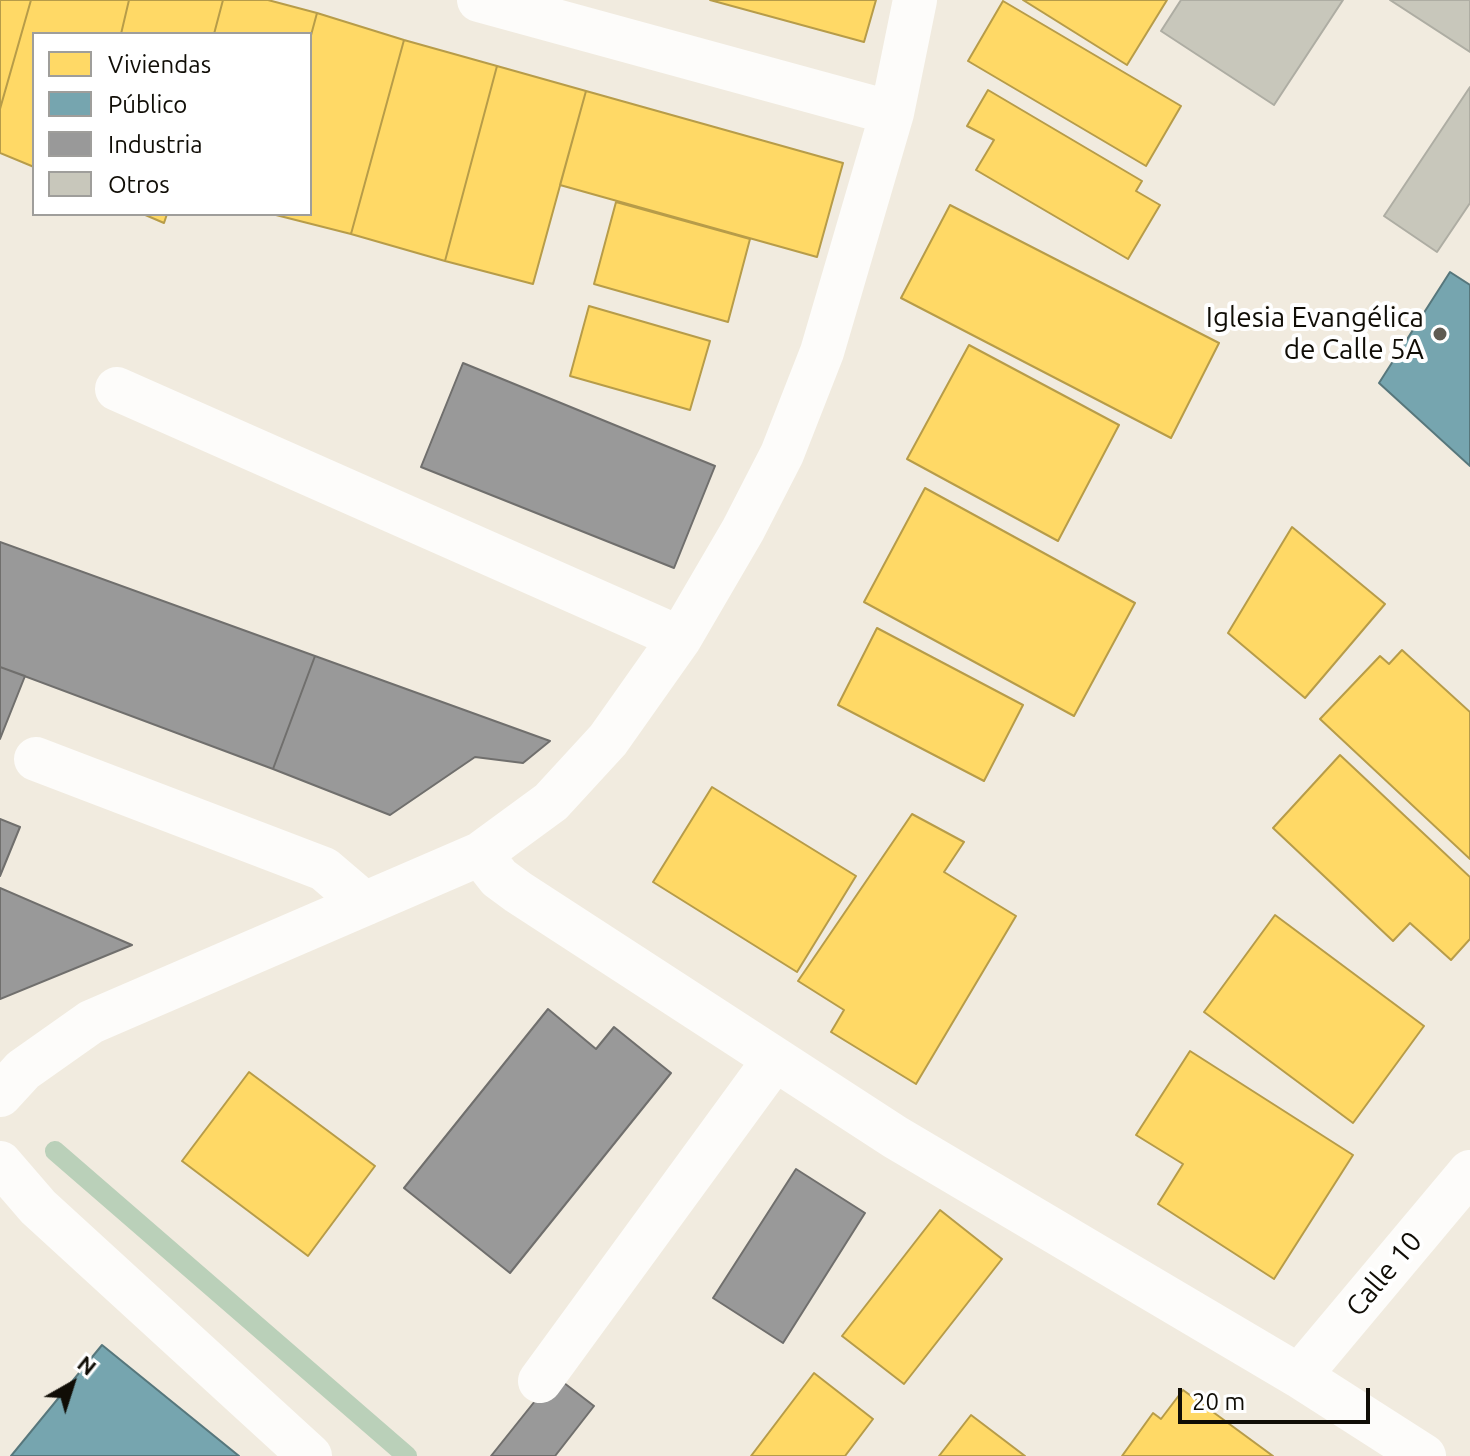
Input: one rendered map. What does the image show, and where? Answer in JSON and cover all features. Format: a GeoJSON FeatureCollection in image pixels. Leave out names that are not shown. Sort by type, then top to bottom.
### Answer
{"type":"FeatureCollection","features":[{"type":"Feature","properties":{"kind":"street"},"geometry":{"type":"LineString","coordinates":[[479,0],[892,113]]}},
{"type":"Feature","properties":{"kind":"street"},"geometry":{"type":"LineString","coordinates":[[0,1095],[23,1070],[91,1022],[480,854],[551,802],[608,740],[680,638],[743,530],[782,454],[822,352],[892,113],[915,0]]}},
{"type":"Feature","properties":{"kind":"street"},"geometry":{"type":"LineString","coordinates":[[117,389],[680,638]]}},
{"type":"Feature","properties":{"kind":"street"},"geometry":{"type":"LineString","coordinates":[[36,759],[324,869],[365,904]]}},
{"type":"Feature","properties":{"kind":"street"},"geometry":{"type":"LineString","coordinates":[[480,854],[499,878],[518,892],[895,1137],[1299,1376],[1424,1456]]}},
{"type":"Feature","properties":{"kind":"street"},"geometry":{"type":"LineString","coordinates":[[540,1381],[775,1059]]}},
{"type":"Feature","properties":{"kind":"street"},"geometry":{"type":"LineString","coordinates":[[0,1163],[38,1207],[310,1456]]}},
{"type":"Feature","properties":{"kind":"street","name":"Calle 10"},"geometry":{"type":"LineString","coordinates":[[1299,1376],[1470,1172]]}},
{"type":"Feature","properties":{"kind":"building: Viviendas"},"geometry":{"type":"Polygon","coordinates":[[[0,0],[31,0],[0,109],[0,0]]]}},
{"type":"Feature","properties":{"kind":"building: Viviendas"},"geometry":{"type":"Polygon","coordinates":[[[31,0],[129,0],[121,32],[32,32],[32,166],[0,153],[0,109],[31,0]]]}},
{"type":"Feature","properties":{"kind":"building: Viviendas"},"geometry":{"type":"Polygon","coordinates":[[[129,0],[223,0],[215,32],[121,32],[129,0]]]}},
{"type":"Feature","properties":{"kind":"building: Viviendas"},"geometry":{"type":"Polygon","coordinates":[[[223,0],[268,0],[317,13],[312,32],[215,32],[223,0]]]}},
{"type":"Feature","properties":{"kind":"building: Viviendas"},"geometry":{"type":"Polygon","coordinates":[[[710,0],[876,0],[864,42],[710,0]]]}},
{"type":"Feature","properties":{"kind":"building: Viviendas"},"geometry":{"type":"Polygon","coordinates":[[[1023,0],[1167,0],[1127,65],[1023,0]]]}},
{"type":"Feature","properties":{"kind":"building: Viviendas"},"geometry":{"type":"Polygon","coordinates":[[[1003,1],[1181,106],[1146,166],[968,61],[1003,1]]]}},
{"type":"Feature","properties":{"kind":"building: Viviendas"},"geometry":{"type":"Polygon","coordinates":[[[317,13],[404,40],[351,234],[280,216],[312,216],[312,32],[317,13]]]}},
{"type":"Feature","properties":{"kind":"building: Viviendas"},"geometry":{"type":"Polygon","coordinates":[[[404,40],[497,66],[445,261],[351,234],[404,40]]]}},
{"type":"Feature","properties":{"kind":"building: Viviendas"},"geometry":{"type":"Polygon","coordinates":[[[497,66],[586,91],[533,284],[445,261],[497,66]]]}},
{"type":"Feature","properties":{"kind":"building: Viviendas"},"geometry":{"type":"Polygon","coordinates":[[[988,90],[1142,181],[1136,191],[1160,205],[1128,259],[976,170],[994,140],[967,126],[988,90]]]}},
{"type":"Feature","properties":{"kind":"building: Viviendas"},"geometry":{"type":"Polygon","coordinates":[[[586,91],[843,163],[817,257],[560,185],[586,91]]]}},
{"type":"Feature","properties":{"kind":"building: Viviendas"},"geometry":{"type":"Polygon","coordinates":[[[616,202],[750,239],[728,322],[594,284],[616,202]]]}},
{"type":"Feature","properties":{"kind":"building: Viviendas"},"geometry":{"type":"Polygon","coordinates":[[[950,205],[1219,343],[1171,438],[901,298],[950,205]]]}},
{"type":"Feature","properties":{"kind":"building: Viviendas"},"geometry":{"type":"Polygon","coordinates":[[[148,216],[166,216],[164,223],[148,216]]]}},
{"type":"Feature","properties":{"kind":"building: Viviendas"},"geometry":{"type":"Polygon","coordinates":[[[589,306],[710,341],[690,410],[570,376],[589,306]]]}},
{"type":"Feature","properties":{"kind":"building: Viviendas"},"geometry":{"type":"Polygon","coordinates":[[[969,345],[1119,425],[1058,541],[907,459],[969,345]]]}},
{"type":"Feature","properties":{"kind":"building: Viviendas"},"geometry":{"type":"Polygon","coordinates":[[[925,488],[1135,603],[1074,716],[864,602],[925,488]]]}},
{"type":"Feature","properties":{"kind":"building: Viviendas"},"geometry":{"type":"Polygon","coordinates":[[[1292,527],[1385,604],[1305,698],[1228,633],[1292,527]]]}},
{"type":"Feature","properties":{"kind":"building: Viviendas"},"geometry":{"type":"Polygon","coordinates":[[[877,628],[1023,705],[984,781],[838,705],[877,628]]]}},
{"type":"Feature","properties":{"kind":"building: Viviendas"},"geometry":{"type":"Polygon","coordinates":[[[1402,650],[1470,712],[1470,859],[1320,719],[1380,656],[1389,664],[1402,650]]]}},
{"type":"Feature","properties":{"kind":"building: Viviendas"},"geometry":{"type":"Polygon","coordinates":[[[1340,755],[1470,877],[1470,939],[1451,960],[1410,923],[1393,941],[1273,828],[1340,755]]]}},
{"type":"Feature","properties":{"kind":"building: Viviendas"},"geometry":{"type":"Polygon","coordinates":[[[712,787],[856,876],[797,972],[653,882],[712,787]]]}},
{"type":"Feature","properties":{"kind":"building: Viviendas"},"geometry":{"type":"Polygon","coordinates":[[[912,814],[964,842],[944,872],[1016,916],[916,1084],[831,1032],[844,1010],[798,981],[912,814]]]}},
{"type":"Feature","properties":{"kind":"building: Viviendas"},"geometry":{"type":"Polygon","coordinates":[[[1275,915],[1424,1026],[1353,1123],[1204,1012],[1275,915]]]}},
{"type":"Feature","properties":{"kind":"building: Viviendas"},"geometry":{"type":"Polygon","coordinates":[[[1190,1051],[1353,1155],[1274,1279],[1158,1204],[1183,1164],[1136,1135],[1190,1051]]]}},
{"type":"Feature","properties":{"kind":"building: Viviendas"},"geometry":{"type":"Polygon","coordinates":[[[249,1072],[375,1166],[308,1256],[182,1161],[249,1072]]]}},
{"type":"Feature","properties":{"kind":"building: Viviendas"},"geometry":{"type":"Polygon","coordinates":[[[940,1210],[1002,1259],[904,1384],[842,1336],[940,1210]]]}},
{"type":"Feature","properties":{"kind":"building: Viviendas"},"geometry":{"type":"Polygon","coordinates":[[[814,1373],[873,1419],[845,1456],[751,1456],[814,1373]]]}},
{"type":"Feature","properties":{"kind":"building: Viviendas"},"geometry":{"type":"Polygon","coordinates":[[[1183,1390],[1273,1456],[1122,1456],[1153,1413],[1161,1419],[1183,1390]]]}},
{"type":"Feature","properties":{"kind":"building: Viviendas"},"geometry":{"type":"Polygon","coordinates":[[[971,1415],[1025,1456],[939,1456],[971,1415]]]}},
{"type":"Feature","properties":{"kind":"building: Público","name":"Iglesia Evangélica de Calle 5A"},"geometry":{"type":"Polygon","coordinates":[[[1450,272],[1470,285],[1470,466],[1379,383],[1450,272]]]}},
{"type":"Feature","properties":{"kind":"building: Público"},"geometry":{"type":"Polygon","coordinates":[[[102,1345],[239,1456],[11,1456],[102,1345]]]}},
{"type":"Feature","properties":{"kind":"building: Industria"},"geometry":{"type":"Polygon","coordinates":[[[463,363],[715,466],[674,568],[421,467],[463,363]]]}},
{"type":"Feature","properties":{"kind":"building: Industria"},"geometry":{"type":"Polygon","coordinates":[[[0,542],[315,656],[273,769],[0,667],[0,542]]]}},
{"type":"Feature","properties":{"kind":"building: Industria"},"geometry":{"type":"Polygon","coordinates":[[[315,656],[550,741],[523,763],[475,757],[390,815],[273,769],[315,656]]]}},
{"type":"Feature","properties":{"kind":"building: Industria"},"geometry":{"type":"Polygon","coordinates":[[[0,667],[25,676],[0,739],[0,667]]]}},
{"type":"Feature","properties":{"kind":"building: Industria"},"geometry":{"type":"Polygon","coordinates":[[[0,819],[20,827],[0,876],[0,819]]]}},
{"type":"Feature","properties":{"kind":"building: Industria"},"geometry":{"type":"Polygon","coordinates":[[[0,888],[132,945],[0,999],[0,888]]]}},
{"type":"Feature","properties":{"kind":"building: Industria"},"geometry":{"type":"Polygon","coordinates":[[[548,1009],[596,1049],[614,1027],[671,1073],[510,1273],[404,1188],[548,1009]]]}},
{"type":"Feature","properties":{"kind":"building: Industria"},"geometry":{"type":"Polygon","coordinates":[[[796,1169],[865,1213],[783,1343],[713,1298],[796,1169]]]}},
{"type":"Feature","properties":{"kind":"building: Industria"},"geometry":{"type":"Polygon","coordinates":[[[555,1376],[594,1406],[555,1456],[491,1456],[555,1376]]]}},
{"type":"Feature","properties":{"kind":"building: Otros"},"geometry":{"type":"Polygon","coordinates":[[[1181,0],[1343,0],[1274,105],[1161,31],[1181,0]]]}},
{"type":"Feature","properties":{"kind":"building: Otros"},"geometry":{"type":"Polygon","coordinates":[[[1390,0],[1470,0],[1470,52],[1390,0]]]}},
{"type":"Feature","properties":{"kind":"building: Otros"},"geometry":{"type":"Polygon","coordinates":[[[1470,87],[1470,203],[1437,252],[1384,216],[1470,87]]]}},
{"type":"Feature","properties":{"kind":"waterway"},"geometry":{"type":"LineString","coordinates":[[55,1151],[407,1456]]}},
{"type":"Feature","properties":{"kind":"place","name":"Iglesia Evangélica de Calle 5A"},"geometry":{"type":"Point","coordinates":[1440,334]}}]}
